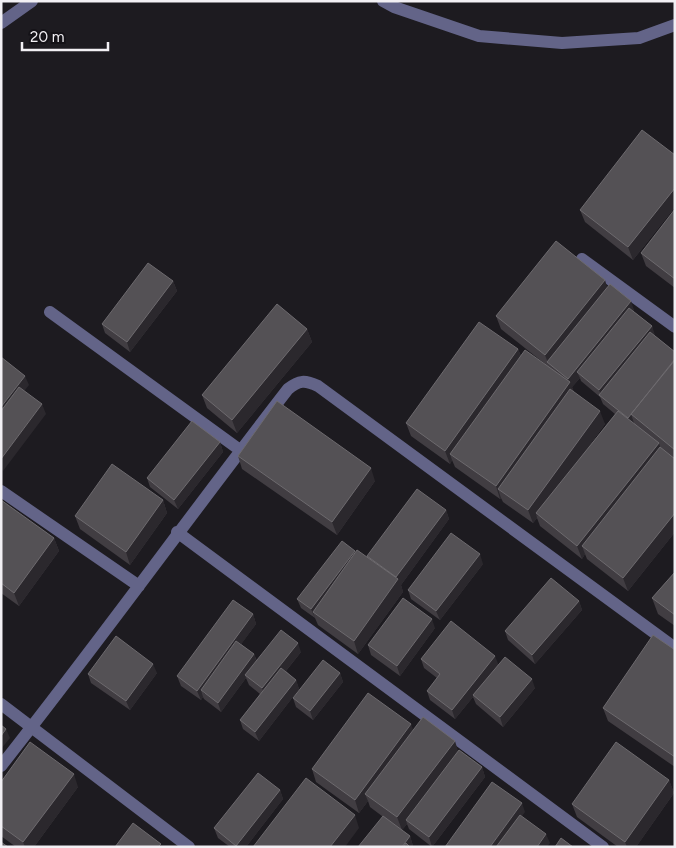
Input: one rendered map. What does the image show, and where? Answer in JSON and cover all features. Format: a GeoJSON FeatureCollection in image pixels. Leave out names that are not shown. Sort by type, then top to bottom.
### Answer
{"type":"FeatureCollection","features":[{"type":"Feature","properties":{"kind":"street"},"geometry":{"type":"LineString","coordinates":[[1,23],[32,1]]}},
{"type":"Feature","properties":{"kind":"street"},"geometry":{"type":"LineString","coordinates":[[383,1],[394,7],[479,36],[562,43],[639,38],[675,25]]}},
{"type":"Feature","properties":{"kind":"street"},"geometry":{"type":"LineString","coordinates":[[582,259],[675,326]]}},
{"type":"Feature","properties":{"kind":"street"},"geometry":{"type":"LineString","coordinates":[[50,312],[240,450]]}},
{"type":"Feature","properties":{"kind":"street"},"geometry":{"type":"LineString","coordinates":[[1,766],[140,586],[176,532],[288,389],[297,382],[308,381],[318,386],[675,648]]}},
{"type":"Feature","properties":{"kind":"street"},"geometry":{"type":"LineString","coordinates":[[1,491],[140,586]]}},
{"type":"Feature","properties":{"kind":"street"},"geometry":{"type":"LineString","coordinates":[[176,532],[603,847]]}},
{"type":"Feature","properties":{"kind":"street"},"geometry":{"type":"LineString","coordinates":[[1,704],[189,847]]}},
{"type":"Feature","properties":{"kind":"building"},"geometry":{"type":"Polygon","coordinates":[[[642,130],[675,155],[675,188],[628,247],[580,210],[642,130]]]}},
{"type":"Feature","properties":{"kind":"building"},"geometry":{"type":"Polygon","coordinates":[[[675,209],[675,279],[641,253],[675,209]]]}},
{"type":"Feature","properties":{"kind":"building"},"geometry":{"type":"Polygon","coordinates":[[[556,241],[605,280],[545,355],[496,316],[556,241]]]}},
{"type":"Feature","properties":{"kind":"building"},"geometry":{"type":"Polygon","coordinates":[[[148,263],[173,281],[127,342],[102,324],[148,263]]]}},
{"type":"Feature","properties":{"kind":"building"},"geometry":{"type":"Polygon","coordinates":[[[610,284],[631,301],[568,379],[547,362],[610,284]]]}},
{"type":"Feature","properties":{"kind":"building"},"geometry":{"type":"Polygon","coordinates":[[[277,304],[307,329],[232,420],[202,395],[277,304]]]}},
{"type":"Feature","properties":{"kind":"building"},"geometry":{"type":"Polygon","coordinates":[[[629,308],[652,326],[599,390],[577,372],[629,308]]]}},
{"type":"Feature","properties":{"kind":"building"},"geometry":{"type":"Polygon","coordinates":[[[479,322],[518,349],[445,451],[406,423],[479,322]]]}},
{"type":"Feature","properties":{"kind":"building"},"geometry":{"type":"Polygon","coordinates":[[[650,332],[675,352],[675,359],[628,418],[599,395],[650,332]]]}},
{"type":"Feature","properties":{"kind":"building"},"geometry":{"type":"Polygon","coordinates":[[[525,350],[570,382],[496,486],[450,454],[525,350]]]}},
{"type":"Feature","properties":{"kind":"building"},"geometry":{"type":"Polygon","coordinates":[[[1,357],[25,376],[1,407],[1,357]]]}},
{"type":"Feature","properties":{"kind":"building"},"geometry":{"type":"Polygon","coordinates":[[[675,360],[675,450],[631,414],[675,360]]]}},
{"type":"Feature","properties":{"kind":"building"},"geometry":{"type":"Polygon","coordinates":[[[19,387],[42,404],[1,459],[1,411],[19,387]]]}},
{"type":"Feature","properties":{"kind":"building"},"geometry":{"type":"Polygon","coordinates":[[[570,389],[600,411],[528,510],[498,489],[570,389]]]}},
{"type":"Feature","properties":{"kind":"building"},"geometry":{"type":"Polygon","coordinates":[[[277,401],[371,468],[332,522],[238,456],[277,401]]]}},
{"type":"Feature","properties":{"kind":"building"},"geometry":{"type":"Polygon","coordinates":[[[618,411],[659,443],[577,546],[536,513],[618,411]]]}},
{"type":"Feature","properties":{"kind":"building"},"geometry":{"type":"Polygon","coordinates":[[[192,421],[220,442],[174,500],[147,478],[192,421]]]}},
{"type":"Feature","properties":{"kind":"building"},"geometry":{"type":"Polygon","coordinates":[[[660,447],[675,459],[675,513],[623,578],[582,546],[660,447]]]}},
{"type":"Feature","properties":{"kind":"building"},"geometry":{"type":"Polygon","coordinates":[[[112,464],[163,500],[126,552],[75,516],[112,464]]]}},
{"type":"Feature","properties":{"kind":"building"},"geometry":{"type":"Polygon","coordinates":[[[417,489],[446,510],[396,577],[367,556],[417,489]]]}},
{"type":"Feature","properties":{"kind":"building"},"geometry":{"type":"Polygon","coordinates":[[[1,500],[54,538],[14,593],[1,583],[1,500]]]}},
{"type":"Feature","properties":{"kind":"building"},"geometry":{"type":"Polygon","coordinates":[[[451,533],[480,554],[436,611],[408,590],[451,533]]]}},
{"type":"Feature","properties":{"kind":"building"},"geometry":{"type":"Polygon","coordinates":[[[342,541],[355,551],[311,609],[297,599],[342,541]]]}},
{"type":"Feature","properties":{"kind":"building"},"geometry":{"type":"Polygon","coordinates":[[[357,550],[398,579],[354,641],[313,612],[357,550]]]}},
{"type":"Feature","properties":{"kind":"building"},"geometry":{"type":"Polygon","coordinates":[[[675,572],[675,615],[652,598],[675,572]]]}},
{"type":"Feature","properties":{"kind":"building"},"geometry":{"type":"Polygon","coordinates":[[[551,578],[579,601],[532,655],[505,631],[551,578]]]}},
{"type":"Feature","properties":{"kind":"building"},"geometry":{"type":"Polygon","coordinates":[[[403,598],[432,619],[397,666],[368,645],[403,598]]]}},
{"type":"Feature","properties":{"kind":"building"},"geometry":{"type":"Polygon","coordinates":[[[233,600],[253,614],[197,691],[177,676],[233,600]]]}},
{"type":"Feature","properties":{"kind":"building"},"geometry":{"type":"Polygon","coordinates":[[[451,621],[495,656],[452,710],[427,691],[440,674],[421,659],[451,621]]]}},
{"type":"Feature","properties":{"kind":"building"},"geometry":{"type":"Polygon","coordinates":[[[281,630],[298,643],[262,688],[245,675],[281,630]]]}},
{"type":"Feature","properties":{"kind":"building"},"geometry":{"type":"Polygon","coordinates":[[[653,635],[675,650],[675,757],[603,708],[653,635]]]}},
{"type":"Feature","properties":{"kind":"building"},"geometry":{"type":"Polygon","coordinates":[[[116,636],[153,664],[126,701],[88,674],[116,636]]]}},
{"type":"Feature","properties":{"kind":"building"},"geometry":{"type":"Polygon","coordinates":[[[236,641],[254,654],[218,703],[201,690],[236,641]]]}},
{"type":"Feature","properties":{"kind":"building"},"geometry":{"type":"Polygon","coordinates":[[[505,657],[532,679],[500,717],[473,695],[505,657]]]}},
{"type":"Feature","properties":{"kind":"building"},"geometry":{"type":"Polygon","coordinates":[[[323,660],[340,673],[310,711],[293,698],[323,660]]]}},
{"type":"Feature","properties":{"kind":"building"},"geometry":{"type":"Polygon","coordinates":[[[281,668],[296,680],[255,732],[240,720],[281,668]]]}},
{"type":"Feature","properties":{"kind":"building"},"geometry":{"type":"Polygon","coordinates":[[[368,693],[411,724],[355,800],[312,769],[368,693]]]}},
{"type":"Feature","properties":{"kind":"building"},"geometry":{"type":"Polygon","coordinates":[[[423,717],[455,741],[397,817],[365,794],[423,717]]]}},
{"type":"Feature","properties":{"kind":"building"},"geometry":{"type":"Polygon","coordinates":[[[1,725],[6,729],[1,736],[1,725]]]}},
{"type":"Feature","properties":{"kind":"building"},"geometry":{"type":"Polygon","coordinates":[[[30,742],[74,774],[23,842],[1,826],[1,782],[30,742]]]}},
{"type":"Feature","properties":{"kind":"building"},"geometry":{"type":"Polygon","coordinates":[[[616,742],[669,780],[625,842],[572,804],[616,742]]]}},
{"type":"Feature","properties":{"kind":"building"},"geometry":{"type":"Polygon","coordinates":[[[459,750],[482,767],[429,837],[406,820],[459,750]]]}},
{"type":"Feature","properties":{"kind":"building"},"geometry":{"type":"Polygon","coordinates":[[[258,773],[280,790],[236,846],[214,828],[258,773]]]}},
{"type":"Feature","properties":{"kind":"building"},"geometry":{"type":"Polygon","coordinates":[[[306,778],[355,815],[330,847],[253,847],[306,778]]]}},
{"type":"Feature","properties":{"kind":"building"},"geometry":{"type":"Polygon","coordinates":[[[492,782],[522,803],[490,847],[445,847],[492,782]]]}},
{"type":"Feature","properties":{"kind":"building"},"geometry":{"type":"Polygon","coordinates":[[[520,815],[546,834],[537,847],[496,847],[520,815]]]}},
{"type":"Feature","properties":{"kind":"building"},"geometry":{"type":"Polygon","coordinates":[[[383,816],[410,836],[402,847],[358,847],[383,816]]]}},
{"type":"Feature","properties":{"kind":"building"},"geometry":{"type":"Polygon","coordinates":[[[133,823],[161,844],[158,847],[115,847],[133,823]]]}},
{"type":"Feature","properties":{"kind":"building"},"geometry":{"type":"Polygon","coordinates":[[[561,838],[573,847],[555,847],[561,838]]]}},
{"type":"Feature","properties":{"kind":"building"},"geometry":{"type":"Polygon","coordinates":[[[1,842],[8,847],[1,847],[1,842]]]}}]}
